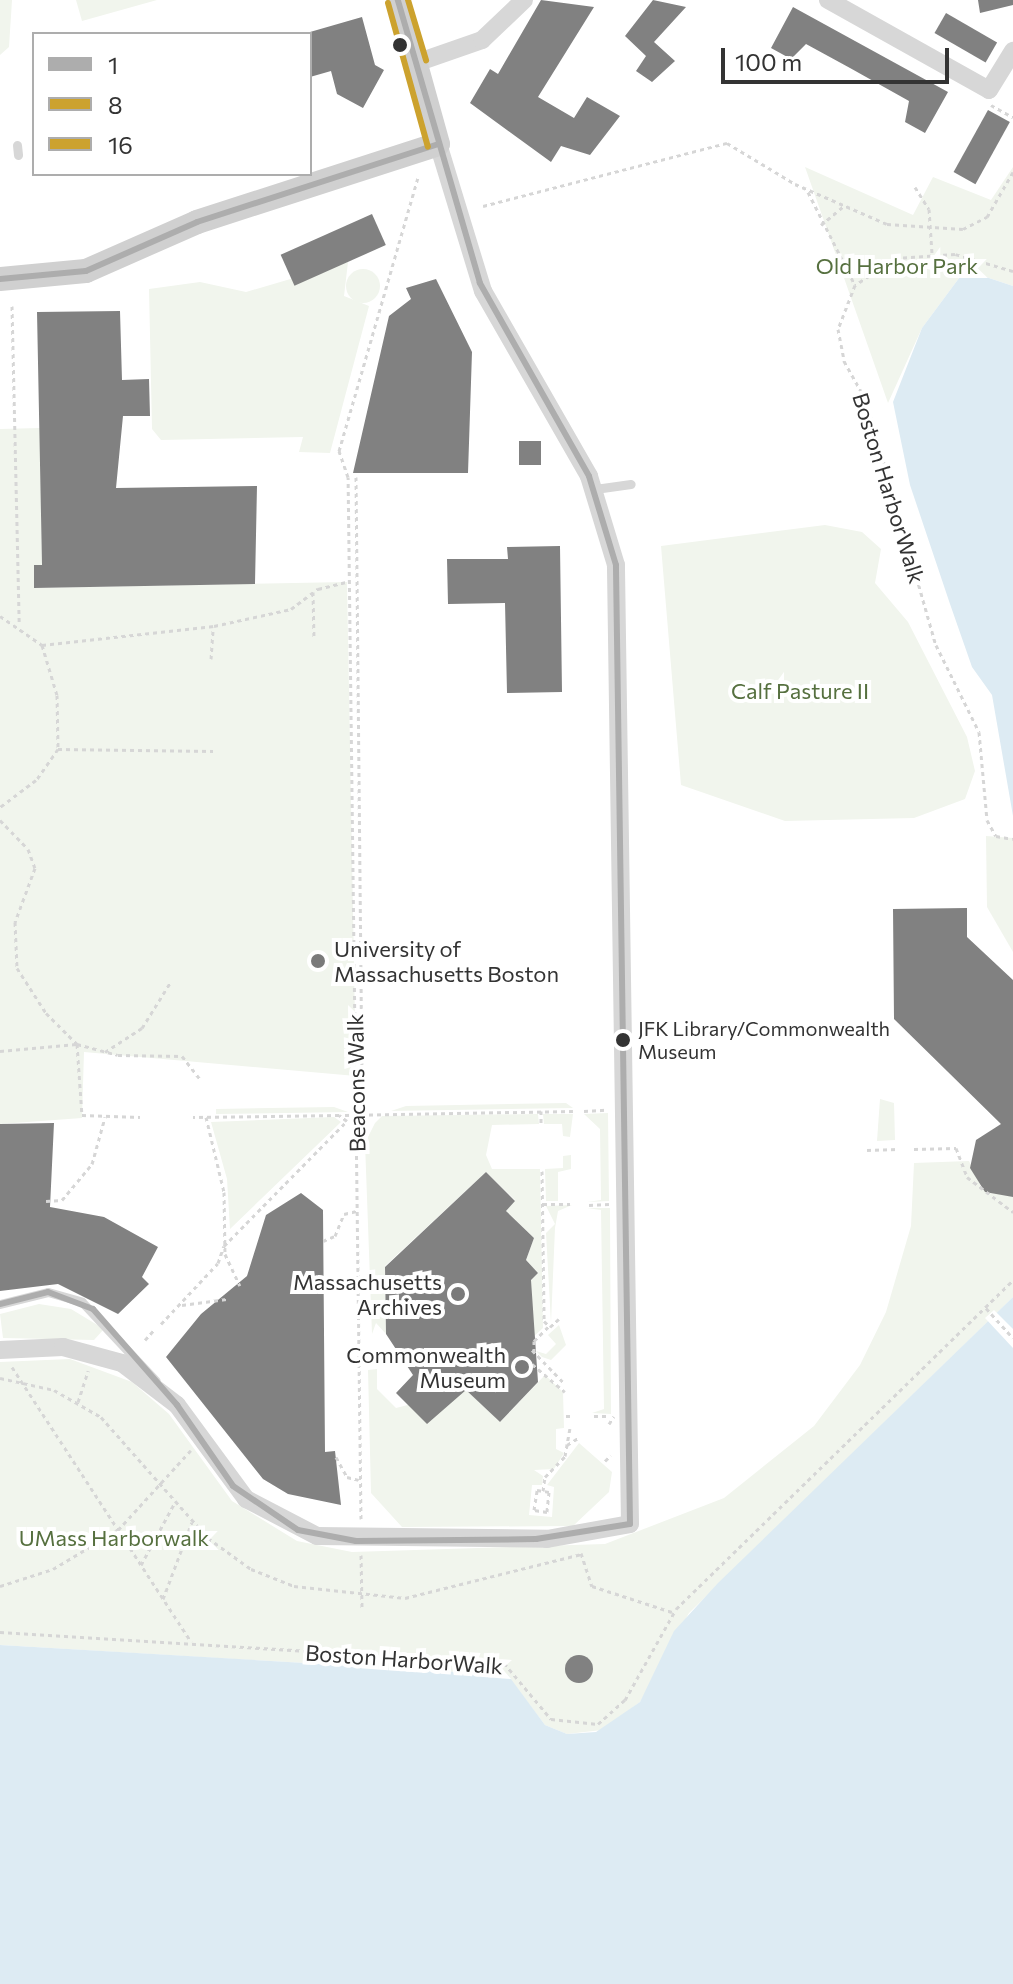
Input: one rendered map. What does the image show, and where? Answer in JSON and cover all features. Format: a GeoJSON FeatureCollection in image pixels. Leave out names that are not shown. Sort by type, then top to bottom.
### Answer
{"type":"FeatureCollection","features":[{"type":"Feature","properties":{"kind":"street"},"geometry":{"type":"LineString","coordinates":[[4,1356],[41,1346],[94,1353],[137,1372],[177,1405],[240,1493],[305,1532],[356,1541],[579,1547],[630,1524],[618,591],[595,489],[487,300],[438,144],[398,0]]}},
{"type":"Feature","properties":{"kind":"street"},"geometry":{"type":"LineString","coordinates":[[416,63],[471,46],[507,9],[524,0]]}},
{"type":"Feature","properties":{"kind":"street"},"geometry":{"type":"LineString","coordinates":[[828,0],[989,90],[1013,51]]}},
{"type":"Feature","properties":{"kind":"street"},"geometry":{"type":"LineString","coordinates":[[0,279],[86,271],[197,222],[438,144]]}},
{"type":"Feature","properties":{"kind":"lane"},"geometry":{"type":"LineString","coordinates":[[595,489],[631,484]]}},
{"type":"Feature","properties":{"kind":"lane"},"geometry":{"type":"LineString","coordinates":[[0,1304],[48,1292],[82,1302],[177,1405]]}},
{"type":"Feature","properties":{"kind":"path"},"geometry":{"type":"LineString","coordinates":[[483,206],[717,144],[749,151],[807,190],[896,227],[931,229],[975,226],[1013,172]]}},
{"type":"Feature","properties":{"kind":"path","name":"Beacons Walk"},"geometry":{"type":"LineString","coordinates":[[360,1526],[348,495],[343,429],[418,178]]}},
{"type":"Feature","properties":{"kind":"path"},"geometry":{"type":"LineString","coordinates":[[915,187],[931,229],[932,253]]}},
{"type":"Feature","properties":{"kind":"path"},"geometry":{"type":"LineString","coordinates":[[807,190],[821,225],[855,285]]}},
{"type":"Feature","properties":{"kind":"path"},"geometry":{"type":"LineString","coordinates":[[821,225],[845,205]]}},
{"type":"Feature","properties":{"kind":"path","name":"Boston HarborWalk"},"geometry":{"type":"LineString","coordinates":[[1013,271],[932,253],[890,260],[855,285],[838,319],[841,353],[866,400],[936,645],[979,732],[987,820],[996,836],[1013,839]]}},
{"type":"Feature","properties":{"kind":"path"},"geometry":{"type":"LineString","coordinates":[[12,306],[19,622]]}},
{"type":"Feature","properties":{"kind":"path","name":"Beacons Walk"},"geometry":{"type":"LineString","coordinates":[[356,477],[362,1083]]}},
{"type":"Feature","properties":{"kind":"path"},"geometry":{"type":"LineString","coordinates":[[42,645],[81,638],[214,626],[291,609],[313,592],[347,582]]}},
{"type":"Feature","properties":{"kind":"path"},"geometry":{"type":"LineString","coordinates":[[313,592],[314,639]]}},
{"type":"Feature","properties":{"kind":"path"},"geometry":{"type":"LineString","coordinates":[[0,616],[19,622],[42,645],[57,695],[58,749],[36,780],[0,807]]}},
{"type":"Feature","properties":{"kind":"path"},"geometry":{"type":"LineString","coordinates":[[211,659],[214,626]]}},
{"type":"Feature","properties":{"kind":"path"},"geometry":{"type":"LineString","coordinates":[[80,646],[81,638]]}},
{"type":"Feature","properties":{"kind":"path"},"geometry":{"type":"LineString","coordinates":[[58,749],[213,751]]}},
{"type":"Feature","properties":{"kind":"path"},"geometry":{"type":"LineString","coordinates":[[0,820],[35,868],[15,922],[17,968],[46,1013],[77,1044],[82,1115],[140,1117]]}},
{"type":"Feature","properties":{"kind":"path"},"geometry":{"type":"LineString","coordinates":[[105,1052],[142,1028],[170,983]]}},
{"type":"Feature","properties":{"kind":"path"},"geometry":{"type":"LineString","coordinates":[[0,1051],[77,1044],[105,1052],[182,1056],[200,1079]]}},
{"type":"Feature","properties":{"kind":"path"},"geometry":{"type":"LineString","coordinates":[[584,1111],[610,1109]]}},
{"type":"Feature","properties":{"kind":"path"},"geometry":{"type":"LineString","coordinates":[[541,1111],[541,1123]]}},
{"type":"Feature","properties":{"kind":"path"},"geometry":{"type":"LineString","coordinates":[[193,1117],[573,1111]]}},
{"type":"Feature","properties":{"kind":"path"},"geometry":{"type":"LineString","coordinates":[[161,1324],[178,1307],[224,1246],[344,1125],[341,1115]]}},
{"type":"Feature","properties":{"kind":"path"},"geometry":{"type":"LineString","coordinates":[[46,1201],[62,1200],[92,1164],[105,1117]]}},
{"type":"Feature","properties":{"kind":"path"},"geometry":{"type":"LineString","coordinates":[[206,1117],[224,1192],[224,1246],[240,1286]]}},
{"type":"Feature","properties":{"kind":"path"},"geometry":{"type":"LineString","coordinates":[[914,1149],[956,1148],[967,1177],[1013,1212]]}},
{"type":"Feature","properties":{"kind":"path"},"geometry":{"type":"LineString","coordinates":[[867,1150],[898,1149]]}},
{"type":"Feature","properties":{"kind":"path"},"geometry":{"type":"LineString","coordinates":[[542,1171],[549,1326]]}},
{"type":"Feature","properties":{"kind":"path"},"geometry":{"type":"LineString","coordinates":[[543,1204],[570,1204]]}},
{"type":"Feature","properties":{"kind":"path"},"geometry":{"type":"LineString","coordinates":[[589,1205],[612,1204]]}},
{"type":"Feature","properties":{"kind":"path"},"geometry":{"type":"LineString","coordinates":[[323,1241],[335,1236],[344,1214],[357,1211]]}},
{"type":"Feature","properties":{"kind":"path","name":"Boston HarborWalk"},"geometry":{"type":"LineString","coordinates":[[0,1632],[507,1664],[547,1716],[587,1726],[617,1711],[673,1612],[1013,1280]]}},
{"type":"Feature","properties":{"kind":"path"},"geometry":{"type":"LineString","coordinates":[[178,1307],[227,1299]]}},
{"type":"Feature","properties":{"kind":"path"},"geometry":{"type":"LineString","coordinates":[[985,1307],[1013,1338]]}},
{"type":"Feature","properties":{"kind":"path"},"geometry":{"type":"LineString","coordinates":[[559,1319],[534,1341],[533,1351],[565,1384]]}},
{"type":"Feature","properties":{"kind":"path"},"geometry":{"type":"LineString","coordinates":[[145,1340],[154,1330]]}},
{"type":"Feature","properties":{"kind":"path"},"geometry":{"type":"LineString","coordinates":[[4,1356],[192,1644]]}},
{"type":"Feature","properties":{"kind":"path"},"geometry":{"type":"LineString","coordinates":[[78,1402],[91,1363]]}},
{"type":"Feature","properties":{"kind":"path"},"geometry":{"type":"LineString","coordinates":[[532,1364],[565,1392]]}},
{"type":"Feature","properties":{"kind":"path"},"geometry":{"type":"LineString","coordinates":[[0,1378],[20,1379],[78,1402],[125,1437],[192,1522],[267,1577],[361,1598],[447,1592],[579,1547],[592,1586],[673,1612]]}},
{"type":"Feature","properties":{"kind":"path"},"geometry":{"type":"LineString","coordinates":[[566,1416],[574,1416]]}},
{"type":"Feature","properties":{"kind":"path"},"geometry":{"type":"LineString","coordinates":[[594,1416],[609,1416]]}},
{"type":"Feature","properties":{"kind":"path"},"geometry":{"type":"LineString","coordinates":[[543,1491],[566,1445],[570,1428]]}},
{"type":"Feature","properties":{"kind":"path"},"geometry":{"type":"LineString","coordinates":[[566,1445],[580,1437]]}},
{"type":"Feature","properties":{"kind":"path"},"geometry":{"type":"LineString","coordinates":[[0,1586],[53,1569],[118,1530],[164,1485],[192,1448]]}},
{"type":"Feature","properties":{"kind":"path"},"geometry":{"type":"LineString","coordinates":[[605,1461],[611,1455]]}},
{"type":"Feature","properties":{"kind":"path"},"geometry":{"type":"LineString","coordinates":[[336,1457],[347,1477],[361,1480]]}},
{"type":"Feature","properties":{"kind":"path"},"geometry":{"type":"LineString","coordinates":[[537,1490],[543,1491],[549,1492],[547,1512],[534,1510],[537,1490]]}},
{"type":"Feature","properties":{"kind":"path"},"geometry":{"type":"LineString","coordinates":[[141,1565],[175,1502]]}},
{"type":"Feature","properties":{"kind":"path"},"geometry":{"type":"LineString","coordinates":[[163,1599],[192,1522]]}},
{"type":"Feature","properties":{"kind":"path"},"geometry":{"type":"LineString","coordinates":[[361,1555],[362,1609]]}},
{"type":"Feature","properties":{"kind":"green space"},"geometry":{"type":"Polygon","coordinates":[[[0,0],[12,0],[9,47],[0,55],[0,0]]]}},
{"type":"Feature","properties":{"kind":"green space"},"geometry":{"type":"Polygon","coordinates":[[[76,0],[157,0],[82,21],[76,0]]]}},
{"type":"Feature","properties":{"kind":"green space","name":"Old Harbor Park"},"geometry":{"type":"Polygon","coordinates":[[[805,167],[913,215],[933,177],[991,200],[1013,167],[1013,286],[965,270],[922,328],[888,403],[805,167]]]}},
{"type":"Feature","properties":{"kind":"green space"},"geometry":{"type":"Polygon","coordinates":[[[348,262],[344,296],[369,306],[330,453],[299,452],[303,437],[161,440],[152,429],[149,289],[200,282],[246,292],[348,262]]]}},
{"type":"Feature","properties":{"kind":"green space"},"geometry":{"type":"Polygon","coordinates":[[[363,269],[375,274],[380,286],[375,298],[363,303],[351,298],[346,286],[351,274],[363,269]]]}},
{"type":"Feature","properties":{"kind":"green space"},"geometry":{"type":"Polygon","coordinates":[[[40,428],[42,565],[34,566],[35,588],[347,582],[356,1076],[84,1052],[82,1118],[0,1124],[0,429],[40,428]]]}},
{"type":"Feature","properties":{"kind":"green space","name":"Calf Pasture II"},"geometry":{"type":"Polygon","coordinates":[[[825,525],[862,532],[881,549],[875,583],[908,622],[967,737],[975,771],[965,799],[914,818],[785,821],[681,785],[661,546],[825,525]]]}},
{"type":"Feature","properties":{"kind":"green space"},"geometry":{"type":"Polygon","coordinates":[[[986,836],[1013,838],[1013,952],[987,907],[986,836]]]}},
{"type":"Feature","properties":{"kind":"green space"},"geometry":{"type":"Polygon","coordinates":[[[880,1099],[894,1103],[895,1140],[877,1141],[880,1099]]]}},
{"type":"Feature","properties":{"kind":"green space"},"geometry":{"type":"Polygon","coordinates":[[[566,1103],[573,1108],[391,1111],[406,1106],[566,1103]]]}},
{"type":"Feature","properties":{"kind":"green space"},"geometry":{"type":"Polygon","coordinates":[[[334,1107],[348,1112],[216,1114],[216,1109],[334,1107]]]}},
{"type":"Feature","properties":{"kind":"green space"},"geometry":{"type":"Polygon","coordinates":[[[608,1113],[609,1201],[587,1202],[601,1200],[600,1129],[584,1114],[608,1113]]]}},
{"type":"Feature","properties":{"kind":"green space"},"geometry":{"type":"Polygon","coordinates":[[[538,1114],[539,1124],[492,1125],[486,1155],[492,1169],[540,1169],[543,1328],[532,1338],[531,1280],[538,1273],[526,1260],[534,1238],[506,1211],[515,1200],[486,1172],[385,1266],[386,1334],[376,1323],[372,1334],[365,1143],[375,1123],[382,1116],[538,1114]]]}},
{"type":"Feature","properties":{"kind":"green space"},"geometry":{"type":"Polygon","coordinates":[[[543,1114],[573,1114],[570,1137],[563,1136],[562,1124],[544,1124],[543,1114]]]}},
{"type":"Feature","properties":{"kind":"green space"},"geometry":{"type":"Polygon","coordinates":[[[334,1117],[341,1122],[230,1229],[227,1179],[211,1122],[334,1117]]]}},
{"type":"Feature","properties":{"kind":"green space"},"geometry":{"type":"Polygon","coordinates":[[[571,1155],[571,1169],[558,1172],[558,1201],[546,1201],[545,1169],[563,1168],[563,1156],[571,1155]]]}},
{"type":"Feature","properties":{"kind":"green space","name":"UMass Harborwalk"},"geometry":{"type":"Polygon","coordinates":[[[969,1161],[982,1189],[1013,1197],[1013,1297],[689,1613],[640,1702],[602,1730],[567,1734],[545,1725],[507,1675],[0,1645],[0,1362],[70,1359],[132,1382],[169,1414],[232,1501],[297,1541],[352,1552],[605,1544],[724,1498],[814,1426],[860,1365],[886,1312],[911,1226],[914,1163],[969,1161]]]}},
{"type":"Feature","properties":{"kind":"green space"},"geometry":{"type":"Polygon","coordinates":[[[572,1205],[558,1211],[551,1323],[546,1233],[555,1224],[546,1206],[572,1205]]]}},
{"type":"Feature","properties":{"kind":"green space"},"geometry":{"type":"Polygon","coordinates":[[[587,1208],[610,1208],[611,1414],[592,1413],[604,1409],[601,1210],[587,1208]]]}},
{"type":"Feature","properties":{"kind":"green space"},"geometry":{"type":"Polygon","coordinates":[[[39,1304],[71,1309],[104,1329],[94,1340],[3,1338],[0,1314],[39,1304]]]}},
{"type":"Feature","properties":{"kind":"green space"},"geometry":{"type":"Polygon","coordinates":[[[559,1325],[566,1345],[551,1360],[542,1357],[536,1351],[546,1354],[556,1344],[548,1335],[559,1325]]]}},
{"type":"Feature","properties":{"kind":"green space"},"geometry":{"type":"Polygon","coordinates":[[[377,1369],[377,1389],[396,1408],[466,1390],[500,1422],[545,1375],[563,1392],[564,1428],[556,1429],[556,1449],[564,1453],[554,1469],[534,1470],[543,1476],[542,1485],[532,1485],[529,1515],[552,1517],[554,1487],[547,1485],[579,1443],[612,1472],[609,1492],[573,1526],[402,1527],[371,1493],[368,1370],[377,1369]]]}},
{"type":"Feature","properties":{"kind":"shaded area"},"geometry":{"type":"Polygon","coordinates":[[[965,270],[1013,286],[1013,816],[992,695],[972,667],[950,604],[910,485],[893,402],[922,328],[965,270]]]}},
{"type":"Feature","properties":{"kind":"shaded area"},"geometry":{"type":"Polygon","coordinates":[[[1013,1297],[1013,1984],[0,1984],[0,1645],[508,1675],[545,1725],[567,1734],[596,1732],[640,1702],[674,1631],[718,1583],[1013,1297]]]}},
{"type":"Feature","properties":{"kind":"pier"},"geometry":{"type":"Polygon","coordinates":[[[994,1310],[1013,1329],[1013,1348],[985,1318],[994,1310]]]}},
{"type":"Feature","properties":{"kind":"building"},"geometry":{"type":"Polygon","coordinates":[[[541,0],[594,7],[538,97],[574,118],[587,97],[620,116],[590,155],[561,146],[551,162],[470,103],[490,69],[498,74],[541,0]]]}},
{"type":"Feature","properties":{"kind":"building"},"geometry":{"type":"Polygon","coordinates":[[[653,0],[686,7],[654,42],[675,61],[652,82],[636,71],[646,56],[625,36],[653,0]]]}},
{"type":"Feature","properties":{"kind":"building"},"geometry":{"type":"Polygon","coordinates":[[[978,0],[1013,0],[1013,5],[980,13],[978,0]]]}},
{"type":"Feature","properties":{"kind":"building"},"geometry":{"type":"Polygon","coordinates":[[[793,7],[948,92],[925,133],[905,122],[909,101],[850,68],[806,44],[791,59],[771,48],[793,7]]]}},
{"type":"Feature","properties":{"kind":"building"},"geometry":{"type":"Polygon","coordinates":[[[946,13],[997,43],[986,62],[934,33],[946,13]]]}},
{"type":"Feature","properties":{"kind":"building"},"geometry":{"type":"Polygon","coordinates":[[[362,17],[375,65],[384,70],[363,108],[337,94],[331,71],[312,76],[310,32],[362,17]]]}},
{"type":"Feature","properties":{"kind":"building"},"geometry":{"type":"Polygon","coordinates":[[[988,110],[1010,122],[975,184],[954,172],[988,110]]]}},
{"type":"Feature","properties":{"kind":"building"},"geometry":{"type":"Polygon","coordinates":[[[372,214],[386,245],[294,286],[281,255],[372,214]]]}},
{"type":"Feature","properties":{"kind":"building"},"geometry":{"type":"Polygon","coordinates":[[[436,279],[472,352],[468,473],[353,473],[389,316],[411,299],[406,288],[436,279]]]}},
{"type":"Feature","properties":{"kind":"building"},"geometry":{"type":"Polygon","coordinates":[[[120,311],[122,380],[149,379],[150,416],[123,416],[116,488],[257,486],[255,584],[34,588],[34,565],[42,565],[37,312],[120,311]]]}},
{"type":"Feature","properties":{"kind":"building"},"geometry":{"type":"Polygon","coordinates":[[[519,441],[541,441],[541,465],[519,465],[519,441]]]}},
{"type":"Feature","properties":{"kind":"building"},"geometry":{"type":"Polygon","coordinates":[[[560,546],[562,692],[507,693],[505,603],[448,604],[447,559],[508,559],[507,547],[560,546]]]}},
{"type":"Feature","properties":{"kind":"building"},"geometry":{"type":"Polygon","coordinates":[[[967,908],[967,937],[1013,980],[1013,1197],[985,1192],[970,1168],[976,1140],[1001,1124],[894,1019],[893,909],[967,908]]]}},
{"type":"Feature","properties":{"kind":"building"},"geometry":{"type":"Polygon","coordinates":[[[54,1123],[50,1207],[104,1217],[158,1247],[142,1277],[149,1284],[118,1314],[58,1284],[0,1291],[0,1124],[54,1123]]]}},
{"type":"Feature","properties":{"kind":"building","name":"Massachusetts Archives"},"geometry":{"type":"Polygon","coordinates":[[[486,1172],[515,1201],[506,1211],[534,1238],[526,1260],[538,1273],[531,1280],[538,1382],[500,1422],[466,1390],[427,1424],[396,1393],[413,1375],[386,1334],[385,1267],[486,1172]]]}},
{"type":"Feature","properties":{"kind":"building"},"geometry":{"type":"Polygon","coordinates":[[[301,1193],[323,1210],[325,1452],[335,1451],[341,1505],[288,1494],[263,1479],[166,1357],[201,1314],[247,1276],[266,1215],[301,1193]]]}},
{"type":"Feature","properties":{"kind":"building"},"geometry":{"type":"Polygon","coordinates":[[[579,1655],[589,1659],[593,1669],[589,1679],[579,1683],[569,1679],[565,1669],[569,1659],[579,1655]]]}},
{"type":"Feature","properties":{"kind":"transit line","name":"1"},"geometry":{"type":"LineString","coordinates":[[0,1304],[48,1292],[93,1309],[177,1405],[233,1486],[298,1530],[356,1541],[536,1539],[630,1524],[616,565],[589,476],[480,283],[398,0]]}},
{"type":"Feature","properties":{"kind":"transit line","name":"16"},"geometry":{"type":"LineString","coordinates":[[408,0],[426,60]]}},
{"type":"Feature","properties":{"kind":"transit line","name":"8"},"geometry":{"type":"LineString","coordinates":[[388,3],[428,147]]}},
{"type":"Feature","properties":{"kind":"transit line","name":"1"},"geometry":{"type":"LineString","coordinates":[[0,279],[86,271],[197,222],[438,144]]}},
{"type":"Feature","properties":{"kind":"place","name":"University of Massachusetts Boston"},"geometry":{"type":"Point","coordinates":[318,961]}},
{"type":"Feature","properties":{"kind":"place","name":"JFK Library/Commonwealth Museum"},"geometry":{"type":"Point","coordinates":[623,1040]}},
{"type":"Feature","properties":{"kind":"place","name":"Massachusetts Archives"},"geometry":{"type":"Point","coordinates":[458,1294]}},
{"type":"Feature","properties":{"kind":"place","name":"Commonwealth Museum"},"geometry":{"type":"Point","coordinates":[522,1367]}}]}
